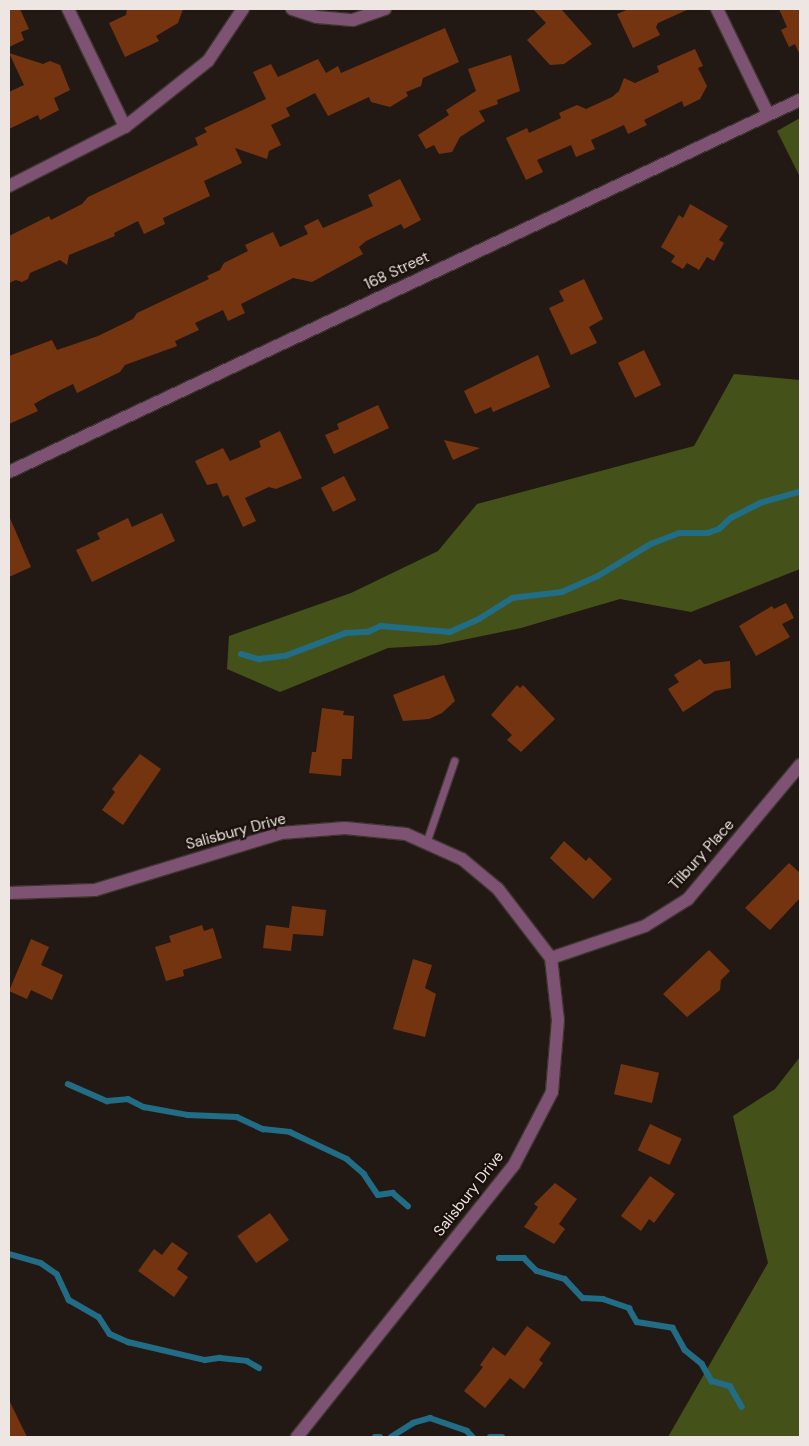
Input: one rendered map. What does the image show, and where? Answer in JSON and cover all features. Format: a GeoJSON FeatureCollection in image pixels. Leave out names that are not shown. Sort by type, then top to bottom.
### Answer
{"type":"FeatureCollection","features":[{"type":"Feature","properties":{"kind":"street"},"geometry":{"type":"LineString","coordinates":[[68,9],[125,127]]}},
{"type":"Feature","properties":{"kind":"street"},"geometry":{"type":"LineString","coordinates":[[9,186],[125,127],[208,61],[243,9]]}},
{"type":"Feature","properties":{"kind":"street"},"geometry":{"type":"LineString","coordinates":[[292,9],[317,18],[353,20],[385,9]]}},
{"type":"Feature","properties":{"kind":"street"},"geometry":{"type":"LineString","coordinates":[[718,9],[768,114]]}},
{"type":"Feature","properties":{"kind":"street","name":"168 Street"},"geometry":{"type":"LineString","coordinates":[[9,472],[800,100]]}},
{"type":"Feature","properties":{"kind":"street","name":"Tilbury Place"},"geometry":{"type":"LineString","coordinates":[[551,958],[645,926],[688,899],[800,766]]}},
{"type":"Feature","properties":{"kind":"street","name":"Salisbury Drive"},"geometry":{"type":"LineString","coordinates":[[9,893],[96,890],[281,833],[345,828],[406,834],[462,859],[498,890],[551,958],[558,1020],[552,1092],[514,1165],[297,1437]]}},
{"type":"Feature","properties":{"kind":"lane"},"geometry":{"type":"LineString","coordinates":[[426,843],[454,761]]}},
{"type":"Feature","properties":{"kind":"green space"},"geometry":{"type":"Polygon","coordinates":[[[800,118],[800,177],[777,131],[800,118]]]}},
{"type":"Feature","properties":{"kind":"green space"},"geometry":{"type":"Polygon","coordinates":[[[734,374],[800,380],[800,569],[691,612],[620,599],[521,628],[438,645],[388,648],[280,692],[227,669],[229,636],[351,593],[438,551],[477,504],[694,446],[734,374]]]}},
{"type":"Feature","properties":{"kind":"green space"},"geometry":{"type":"Polygon","coordinates":[[[800,1057],[800,1437],[668,1437],[768,1263],[733,1116],[775,1089],[800,1057]]]}},
{"type":"Feature","properties":{"kind":"building"},"geometry":{"type":"Polygon","coordinates":[[[9,9],[20,9],[29,29],[21,32],[24,40],[9,47],[9,9]]]}},
{"type":"Feature","properties":{"kind":"building"},"geometry":{"type":"Polygon","coordinates":[[[127,9],[183,9],[178,23],[156,36],[159,41],[125,57],[109,23],[126,15],[127,9]]]}},
{"type":"Feature","properties":{"kind":"building"},"geometry":{"type":"Polygon","coordinates":[[[533,9],[561,9],[592,44],[564,64],[550,65],[527,40],[546,23],[533,9]]]}},
{"type":"Feature","properties":{"kind":"building"},"geometry":{"type":"Polygon","coordinates":[[[629,9],[689,9],[658,23],[656,27],[660,35],[633,48],[617,14],[629,9]]]}},
{"type":"Feature","properties":{"kind":"building"},"geometry":{"type":"Polygon","coordinates":[[[779,9],[800,9],[800,55],[795,44],[789,47],[781,30],[787,27],[779,9]]]}},
{"type":"Feature","properties":{"kind":"building"},"geometry":{"type":"Polygon","coordinates":[[[445,28],[459,62],[423,78],[421,86],[406,92],[408,96],[390,107],[371,102],[369,97],[328,116],[315,93],[286,108],[290,116],[271,125],[281,145],[269,151],[267,159],[235,148],[242,163],[204,181],[210,196],[163,218],[165,224],[144,234],[138,221],[114,233],[115,236],[69,255],[67,265],[60,260],[30,273],[28,279],[22,282],[16,280],[9,283],[9,236],[49,216],[51,220],[82,204],[88,197],[198,145],[195,138],[207,132],[204,128],[266,99],[253,72],[271,64],[278,77],[318,59],[326,73],[338,66],[341,73],[445,28]]]}},
{"type":"Feature","properties":{"kind":"building"},"geometry":{"type":"Polygon","coordinates":[[[695,49],[703,66],[698,68],[707,86],[700,99],[684,107],[682,101],[644,120],[647,125],[628,134],[624,125],[591,140],[595,149],[576,157],[571,145],[537,160],[543,172],[526,180],[506,138],[527,128],[529,133],[561,118],[559,113],[577,105],[586,109],[612,97],[619,91],[624,78],[635,83],[659,72],[657,66],[695,49]]]}},
{"type":"Feature","properties":{"kind":"building"},"geometry":{"type":"Polygon","coordinates":[[[9,53],[43,64],[50,61],[60,65],[70,90],[54,98],[59,110],[40,120],[38,115],[9,129],[9,92],[24,85],[9,53]]]}},
{"type":"Feature","properties":{"kind":"building"},"geometry":{"type":"Polygon","coordinates":[[[511,55],[520,91],[497,100],[498,104],[479,111],[485,121],[460,137],[452,152],[439,154],[434,145],[426,149],[418,135],[449,115],[446,110],[476,91],[468,69],[511,55]]]}},
{"type":"Feature","properties":{"kind":"building"},"geometry":{"type":"Polygon","coordinates":[[[400,179],[421,220],[404,229],[401,224],[366,241],[359,247],[363,254],[312,282],[293,278],[241,304],[245,313],[228,321],[223,310],[195,323],[199,330],[175,341],[177,346],[125,365],[120,372],[77,393],[73,384],[34,404],[38,411],[9,424],[9,356],[52,340],[57,350],[98,336],[133,319],[137,313],[209,279],[207,276],[220,270],[224,263],[248,251],[245,245],[273,232],[280,247],[308,234],[304,226],[318,219],[323,228],[373,206],[368,195],[400,179]]]}},
{"type":"Feature","properties":{"kind":"building"},"geometry":{"type":"Polygon","coordinates":[[[690,204],[728,226],[719,240],[724,243],[714,261],[707,257],[699,270],[687,263],[683,269],[671,262],[675,256],[661,247],[679,215],[683,218],[690,204]]]}},
{"type":"Feature","properties":{"kind":"building"},"geometry":{"type":"Polygon","coordinates":[[[584,279],[603,319],[589,327],[597,343],[571,355],[549,308],[564,301],[559,291],[584,279]]]}},
{"type":"Feature","properties":{"kind":"building"},"geometry":{"type":"Polygon","coordinates":[[[644,350],[661,385],[635,398],[618,363],[644,350]]]}},
{"type":"Feature","properties":{"kind":"building"},"geometry":{"type":"Polygon","coordinates":[[[538,355],[550,387],[493,412],[491,407],[475,414],[464,391],[538,355]]]}},
{"type":"Feature","properties":{"kind":"building"},"geometry":{"type":"Polygon","coordinates":[[[378,405],[389,428],[334,454],[325,435],[339,429],[337,424],[378,405]]]}},
{"type":"Feature","properties":{"kind":"building"},"geometry":{"type":"Polygon","coordinates":[[[280,431],[302,478],[276,489],[269,487],[245,498],[256,521],[243,527],[228,495],[223,497],[217,483],[207,485],[195,461],[223,448],[230,461],[261,447],[259,441],[280,431]]]}},
{"type":"Feature","properties":{"kind":"building"},"geometry":{"type":"Polygon","coordinates":[[[444,440],[480,448],[453,460],[444,440]]]}},
{"type":"Feature","properties":{"kind":"building"},"geometry":{"type":"Polygon","coordinates":[[[344,476],[356,500],[333,512],[321,488],[344,476]]]}},
{"type":"Feature","properties":{"kind":"building"},"geometry":{"type":"Polygon","coordinates":[[[162,513],[175,541],[92,582],[76,550],[100,539],[97,533],[128,518],[132,527],[162,513]]]}},
{"type":"Feature","properties":{"kind":"building"},"geometry":{"type":"Polygon","coordinates":[[[9,516],[31,567],[9,577],[9,516]]]}},
{"type":"Feature","properties":{"kind":"building"},"geometry":{"type":"Polygon","coordinates":[[[786,603],[794,618],[782,624],[790,637],[756,656],[739,626],[772,606],[774,609],[786,603]]]}},
{"type":"Feature","properties":{"kind":"building"},"geometry":{"type":"Polygon","coordinates":[[[700,659],[704,664],[730,661],[731,688],[715,691],[683,712],[668,689],[679,682],[674,675],[700,659]]]}},
{"type":"Feature","properties":{"kind":"building"},"geometry":{"type":"Polygon","coordinates":[[[444,675],[455,701],[442,713],[429,719],[403,721],[393,695],[444,675]]]}},
{"type":"Feature","properties":{"kind":"building"},"geometry":{"type":"Polygon","coordinates":[[[517,685],[520,688],[523,685],[555,719],[521,752],[507,740],[512,735],[491,715],[517,685]]]}},
{"type":"Feature","properties":{"kind":"building"},"geometry":{"type":"Polygon","coordinates":[[[322,708],[344,711],[343,715],[354,716],[352,759],[342,759],[341,776],[309,773],[312,752],[316,752],[322,708]]]}},
{"type":"Feature","properties":{"kind":"building"},"geometry":{"type":"Polygon","coordinates":[[[140,754],[161,769],[123,825],[102,810],[115,792],[112,789],[140,754]]]}},
{"type":"Feature","properties":{"kind":"building"},"geometry":{"type":"Polygon","coordinates":[[[564,841],[586,861],[589,857],[612,879],[593,899],[550,858],[564,841]]]}},
{"type":"Feature","properties":{"kind":"building"},"geometry":{"type":"Polygon","coordinates":[[[789,863],[800,873],[800,898],[770,930],[745,908],[789,863]]]}},
{"type":"Feature","properties":{"kind":"building"},"geometry":{"type":"Polygon","coordinates":[[[292,906],[326,910],[323,936],[293,934],[291,951],[263,948],[266,925],[289,928],[292,906]]]}},
{"type":"Feature","properties":{"kind":"building"},"geometry":{"type":"Polygon","coordinates":[[[202,925],[204,931],[213,928],[222,958],[183,970],[184,976],[166,981],[155,947],[171,942],[169,936],[202,925]]]}},
{"type":"Feature","properties":{"kind":"building"},"geometry":{"type":"Polygon","coordinates":[[[31,939],[49,947],[41,965],[63,975],[52,1000],[31,990],[27,999],[9,991],[31,939]]]}},
{"type":"Feature","properties":{"kind":"building"},"geometry":{"type":"Polygon","coordinates":[[[709,950],[730,971],[721,980],[720,990],[687,1017],[663,994],[709,950]]]}},
{"type":"Feature","properties":{"kind":"building"},"geometry":{"type":"Polygon","coordinates":[[[413,959],[432,965],[425,988],[436,994],[425,1037],[393,1029],[413,959]]]}},
{"type":"Feature","properties":{"kind":"building"},"geometry":{"type":"Polygon","coordinates":[[[621,1064],[659,1073],[652,1103],[614,1094],[621,1064]]]}},
{"type":"Feature","properties":{"kind":"building"},"geometry":{"type":"Polygon","coordinates":[[[650,1124],[682,1139],[669,1165],[638,1150],[650,1124]]]}},
{"type":"Feature","properties":{"kind":"building"},"geometry":{"type":"Polygon","coordinates":[[[650,1176],[675,1194],[654,1223],[649,1219],[641,1231],[621,1216],[650,1176]]]}},
{"type":"Feature","properties":{"kind":"building"},"geometry":{"type":"Polygon","coordinates":[[[555,1183],[577,1199],[559,1224],[565,1229],[554,1244],[524,1227],[538,1207],[534,1204],[555,1183]]]}},
{"type":"Feature","properties":{"kind":"building"},"geometry":{"type":"Polygon","coordinates":[[[270,1213],[289,1240],[256,1263],[237,1236],[270,1213]]]}},
{"type":"Feature","properties":{"kind":"building"},"geometry":{"type":"Polygon","coordinates":[[[172,1242],[188,1253],[177,1269],[188,1277],[174,1297],[138,1271],[154,1249],[162,1255],[172,1242]]]}},
{"type":"Feature","properties":{"kind":"building"},"geometry":{"type":"Polygon","coordinates":[[[527,1326],[551,1343],[539,1360],[543,1363],[524,1389],[510,1378],[485,1408],[464,1391],[483,1367],[480,1365],[493,1347],[505,1356],[527,1326]]]}},
{"type":"Feature","properties":{"kind":"building"},"geometry":{"type":"Polygon","coordinates":[[[9,1400],[27,1437],[9,1437],[9,1400]]]}},
{"type":"Feature","properties":{"kind":"waterway"},"geometry":{"type":"LineString","coordinates":[[241,654],[259,659],[285,656],[346,633],[368,632],[381,626],[450,632],[479,619],[512,598],[562,592],[598,576],[651,544],[679,533],[708,533],[719,529],[731,518],[760,503],[799,492]]}},
{"type":"Feature","properties":{"kind":"waterway"},"geometry":{"type":"LineString","coordinates":[[68,1084],[107,1101],[128,1099],[144,1107],[188,1115],[237,1117],[263,1129],[290,1132],[347,1159],[364,1174],[378,1195],[393,1193],[408,1206]]}},
{"type":"Feature","properties":{"kind":"waterway"},"geometry":{"type":"LineString","coordinates":[[9,1254],[41,1263],[57,1274],[69,1300],[99,1317],[110,1334],[128,1342],[205,1360],[220,1358],[247,1361],[259,1368]]}},
{"type":"Feature","properties":{"kind":"waterway"},"geometry":{"type":"LineString","coordinates":[[499,1258],[524,1258],[537,1271],[565,1279],[583,1298],[603,1299],[629,1308],[637,1322],[673,1328],[685,1350],[702,1364],[712,1381],[730,1386],[742,1407]]}},
{"type":"Feature","properties":{"kind":"waterway"},"geometry":{"type":"LineString","coordinates":[[391,1437],[413,1423],[430,1418],[467,1431],[473,1437]]}},
{"type":"Feature","properties":{"kind":"waterway"},"geometry":{"type":"LineString","coordinates":[[375,1437],[380,1437]]}},
{"type":"Feature","properties":{"kind":"waterway"},"geometry":{"type":"LineString","coordinates":[[490,1437],[502,1437]]}}]}
